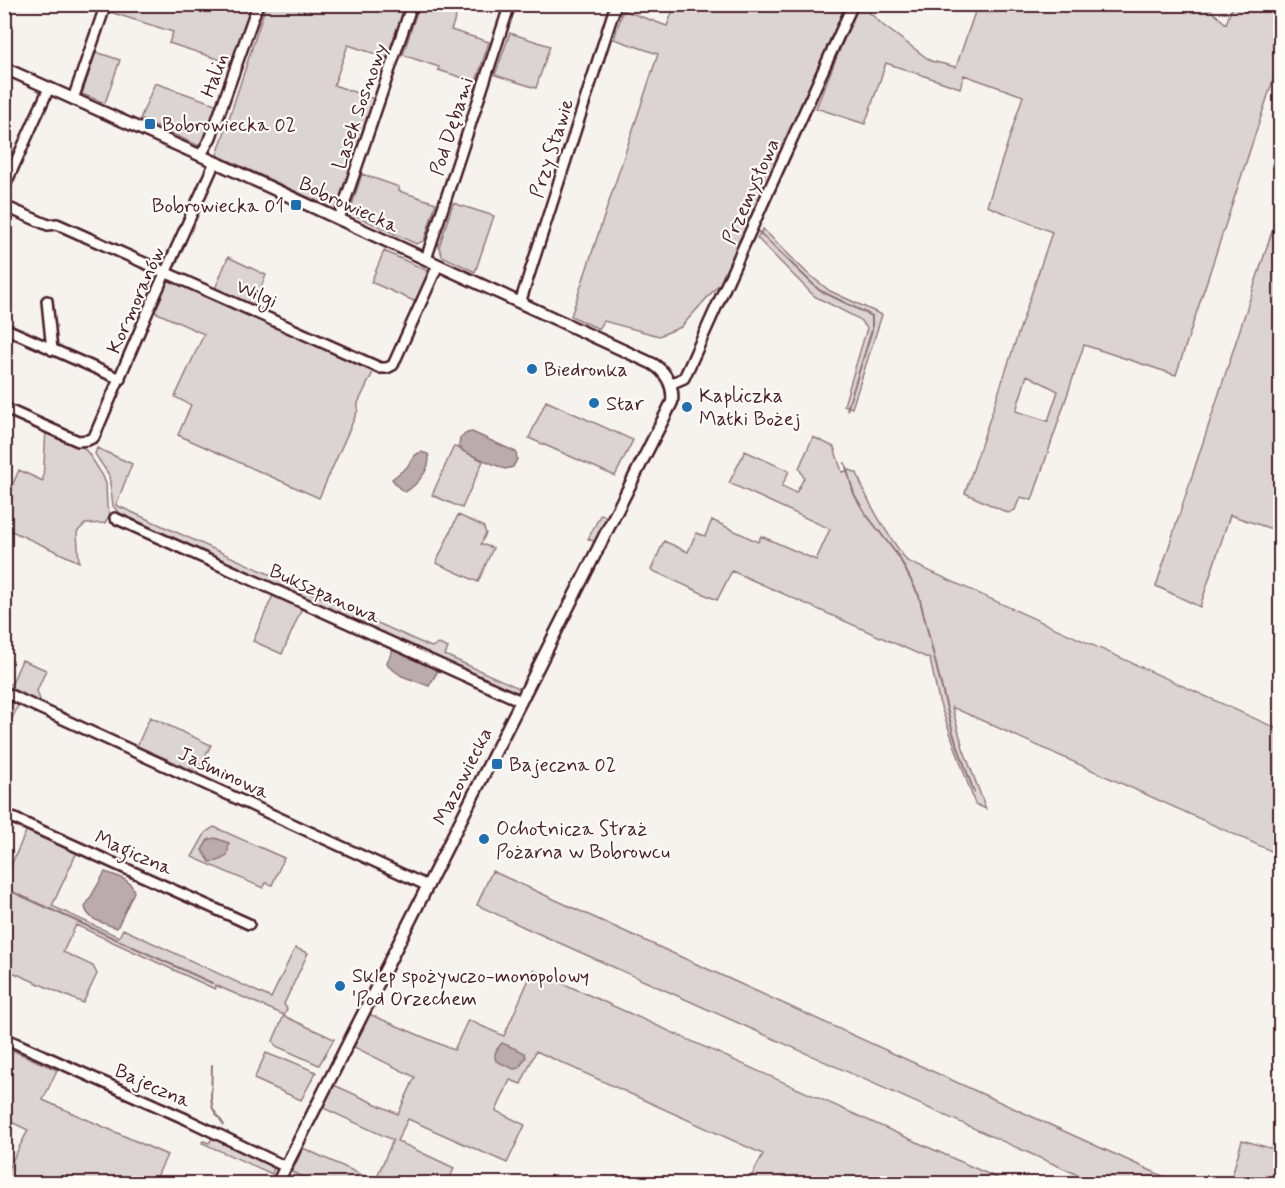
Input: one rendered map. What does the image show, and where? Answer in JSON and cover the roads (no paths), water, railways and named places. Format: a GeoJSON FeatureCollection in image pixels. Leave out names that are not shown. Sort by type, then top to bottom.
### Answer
{"type":"FeatureCollection","features":[{"type":"Feature","properties":{"kind":"street"},"geometry":{"type":"LineString","coordinates":[[74,99],[106,4]]}},
{"type":"Feature","properties":{"kind":"street","name":"Halin"},"geometry":{"type":"LineString","coordinates":[[201,155],[214,126],[258,4]]}},
{"type":"Feature","properties":{"kind":"street","name":"Lasek Sosnowy"},"geometry":{"type":"LineString","coordinates":[[339,219],[412,4]]}},
{"type":"Feature","properties":{"kind":"street","name":"Pod Dębami"},"geometry":{"type":"LineString","coordinates":[[426,259],[510,4]]}},
{"type":"Feature","properties":{"kind":"street","name":"Przy Stawie"},"geometry":{"type":"LineString","coordinates":[[520,303],[616,4]]}},
{"type":"Feature","properties":{"kind":"street","name":"Przemysłowa"},"geometry":{"type":"LineString","coordinates":[[670,384],[684,378],[853,4]]}},
{"type":"Feature","properties":{"kind":"street","name":"Bobrowiecka"},"geometry":{"type":"LineString","coordinates":[[4,68],[201,155],[653,364],[662,371],[670,384]]}},
{"type":"Feature","properties":{"kind":"street"},"geometry":{"type":"LineString","coordinates":[[4,189],[49,88]]}},
{"type":"Feature","properties":{"kind":"street","name":"Kormoranów"},"geometry":{"type":"LineString","coordinates":[[4,408],[78,441],[88,441],[94,437],[215,162]]}},
{"type":"Feature","properties":{"kind":"street","name":"Wilgi"},"geometry":{"type":"LineString","coordinates":[[4,206],[48,225],[57,224],[380,368],[393,365],[438,265]]}},
{"type":"Feature","properties":{"kind":"street"},"geometry":{"type":"LineString","coordinates":[[47,301],[52,350]]}},
{"type":"Feature","properties":{"kind":"street"},"geometry":{"type":"LineString","coordinates":[[4,328],[120,379]]}},
{"type":"Feature","properties":{"kind":"street","name":"Mazowiecka"},"geometry":{"type":"LineString","coordinates":[[277,1184],[672,402],[670,384]]}},
{"type":"Feature","properties":{"kind":"street","name":"Bukszpanowa"},"geometry":{"type":"LineString","coordinates":[[115,518],[521,701]]}},
{"type":"Feature","properties":{"kind":"street","name":"Jaśminowa"},"geometry":{"type":"LineString","coordinates":[[4,692],[428,886]]}},
{"type":"Feature","properties":{"kind":"street","name":"Magiczna"},"geometry":{"type":"LineString","coordinates":[[4,814],[249,924]]}},
{"type":"Feature","properties":{"kind":"street","name":"Bajeczna"},"geometry":{"type":"LineString","coordinates":[[4,1038],[186,1119],[286,1167]]}},
{"type":"Feature","properties":{"kind":"waterway"},"geometry":{"type":"LineString","coordinates":[[759,232],[819,290],[872,316],[872,330],[847,410]]}},
{"type":"Feature","properties":{"kind":"waterway"},"geometry":{"type":"LineString","coordinates":[[845,463],[854,494],[865,513],[899,557],[919,596],[953,733],[974,792]]}},
{"type":"Feature","properties":{"kind":"waterway"},"geometry":{"type":"LineString","coordinates":[[4,888],[212,983]]}},
{"type":"Feature","properties":{"kind":"waterway"},"geometry":{"type":"LineString","coordinates":[[212,1065],[213,1109],[224,1125]]}},
{"type":"Feature","properties":{"kind":"waterway"},"geometry":{"type":"LineString","coordinates":[[239,1150],[249,1154]]}},
{"type":"Feature","properties":{"kind":"place","name":"Bobrowiecka 02"},"geometry":{"type":"Point","coordinates":[150,124]}},
{"type":"Feature","properties":{"kind":"place","name":"Bobrowiecka 01"},"geometry":{"type":"Point","coordinates":[296,205]}},
{"type":"Feature","properties":{"kind":"place","name":"Biedronka"},"geometry":{"type":"Point","coordinates":[532,369]}},
{"type":"Feature","properties":{"kind":"place","name":"Star"},"geometry":{"type":"Point","coordinates":[594,403]}},
{"type":"Feature","properties":{"kind":"place","name":"Kapliczka Matki Bożej"},"geometry":{"type":"Point","coordinates":[687,407]}},
{"type":"Feature","properties":{"kind":"place","name":"Bajeczna 02"},"geometry":{"type":"Point","coordinates":[497,764]}},
{"type":"Feature","properties":{"kind":"place","name":"Ochotnicza Straż Pożarna w Bobrowcu"},"geometry":{"type":"Point","coordinates":[484,839]}},
{"type":"Feature","properties":{"kind":"place","name":"Sklep spożywczo-monopolowy 'Pod Orzechem"},"geometry":{"type":"Point","coordinates":[340,986]}}]}
